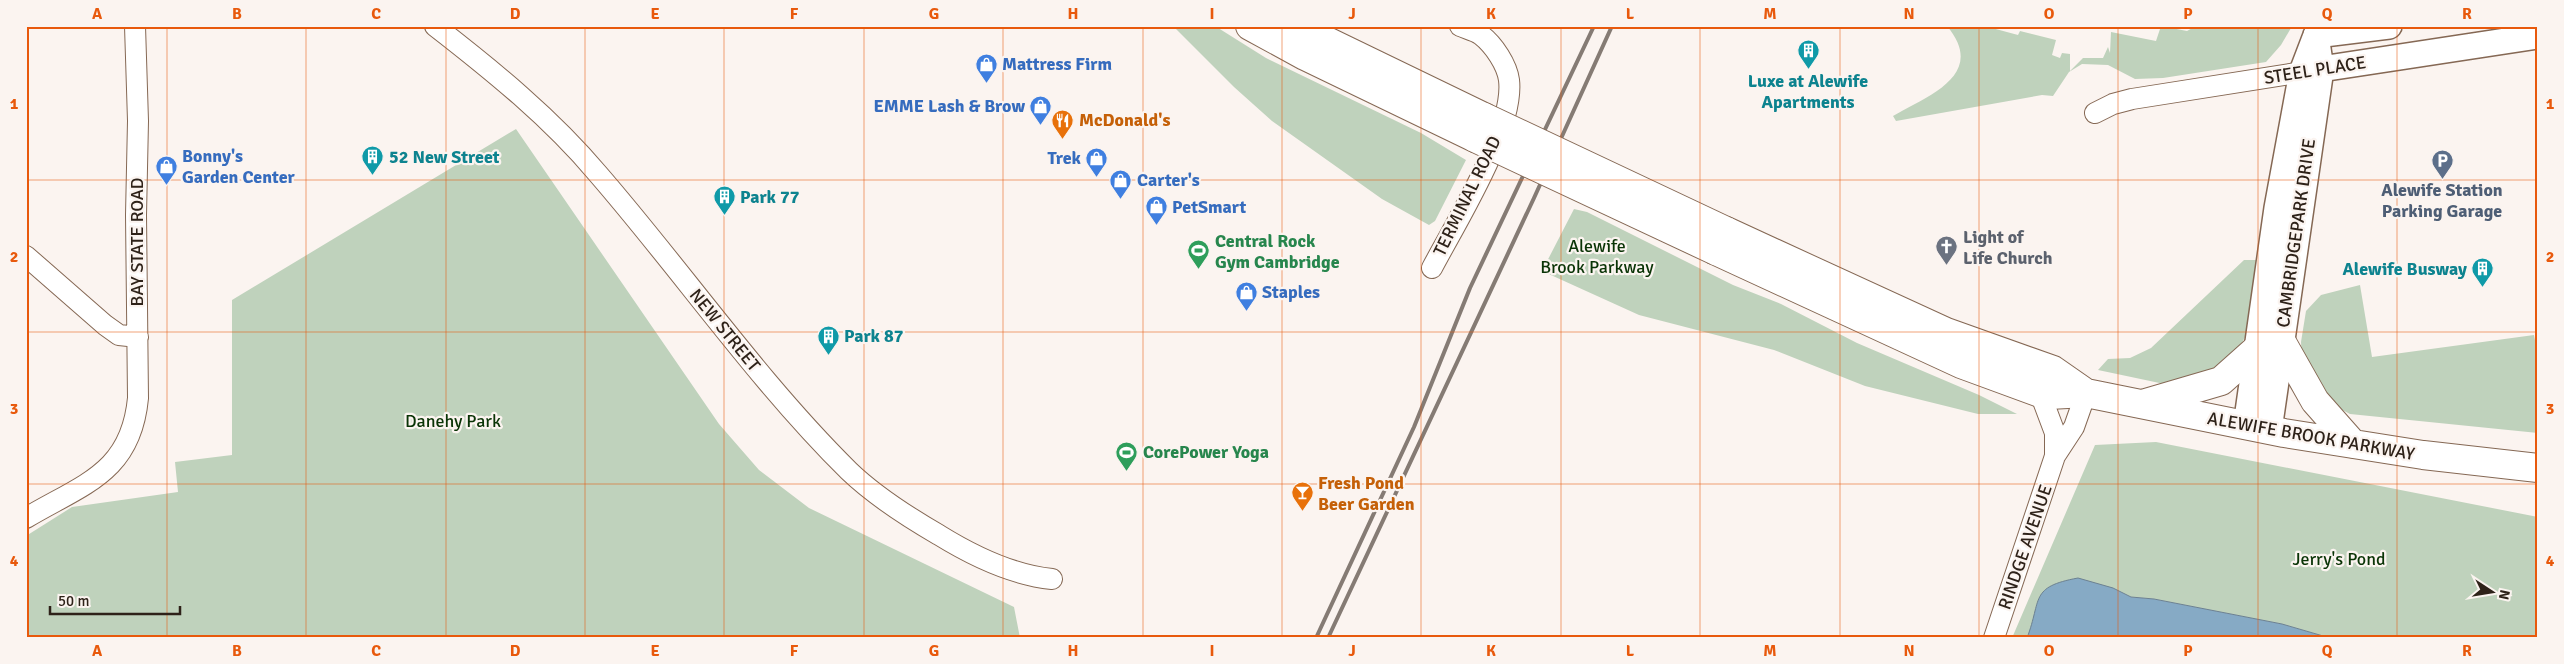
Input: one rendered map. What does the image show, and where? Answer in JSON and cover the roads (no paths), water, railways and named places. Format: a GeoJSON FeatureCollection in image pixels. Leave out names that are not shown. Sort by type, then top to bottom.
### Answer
{"type":"FeatureCollection","features":[{"type":"Feature","properties":{"kind":"highway","name":"ALEWIFE BROOK PARKWAY"},"geometry":{"type":"LineString","coordinates":[[1250,26],[1304,56],[1479,127],[1721,241],[1961,364],[2040,393],[2048,395],[2086,393],[2257,428],[2353,444],[2440,458],[2538,468]]}},
{"type":"Feature","properties":{"kind":"highway","name":"ALEWIFE BROOK PARKWAY"},"geometry":{"type":"LineString","coordinates":[[1296,26],[1479,127]]}},
{"type":"Feature","properties":{"kind":"highway","name":"ALEWIFE BROOK PARKWAY"},"geometry":{"type":"LineString","coordinates":[[1721,241],[1946,332],[2052,370],[2086,393]]}},
{"type":"Feature","properties":{"kind":"highway"},"geometry":{"type":"LineString","coordinates":[[2142,404],[2220,381],[2269,344],[2322,411],[2353,444]]}},
{"type":"Feature","properties":{"kind":"main road","name":"STEEL PLACE"},"geometry":{"type":"LineString","coordinates":[[2317,31],[2389,26]]}},
{"type":"Feature","properties":{"kind":"main road","name":"CAMBRIDGEPARK DRIVE"},"geometry":{"type":"LineString","coordinates":[[2257,428],[2269,344],[2277,208],[2311,70],[2317,31]]}},
{"type":"Feature","properties":{"kind":"main road","name":"STEEL PLACE"},"geometry":{"type":"LineString","coordinates":[[2311,70],[2538,36]]}},
{"type":"Feature","properties":{"kind":"street","name":"BAY STATE ROAD"},"geometry":{"type":"LineString","coordinates":[[26,518],[98,477],[121,454],[136,418],[138,121],[135,26]]}},
{"type":"Feature","properties":{"kind":"street","name":"NEW STREET"},"geometry":{"type":"LineString","coordinates":[[436,26],[485,64],[536,110],[597,172],[774,390],[850,472],[907,516],[960,548],[1022,574],[1052,579]]}},
{"type":"Feature","properties":{"kind":"street","name":"TERMINAL ROAD"},"geometry":{"type":"LineString","coordinates":[[1432,268],[1496,146],[1508,102],[1509,79],[1498,53],[1481,35],[1460,26]]}},
{"type":"Feature","properties":{"kind":"street","name":"STEEL PLACE"},"geometry":{"type":"LineString","coordinates":[[2095,114],[2113,104],[2132,99],[2311,70]]}},
{"type":"Feature","properties":{"kind":"street"},"geometry":{"type":"LineString","coordinates":[[26,256],[118,335],[138,338]]}},
{"type":"Feature","properties":{"kind":"street","name":"RINDGE AVENUE"},"geometry":{"type":"LineString","coordinates":[[2040,393],[2056,433],[2055,456]]}},
{"type":"Feature","properties":{"kind":"street","name":"RINDGE AVENUE"},"geometry":{"type":"LineString","coordinates":[[1994,638],[2055,456],[2074,427],[2086,393]]}},
{"type":"Feature","properties":{"kind":"water"},"geometry":{"type":"Polygon","coordinates":[[[2078,578],[2113,588],[2131,597],[2154,599],[2282,624],[2330,638],[2027,638],[2037,604],[2044,591],[2051,586],[2078,578]]]}},
{"type":"Feature","properties":{"kind":"railway"},"geometry":{"type":"LineString","coordinates":[[1316,638],[1414,427],[1470,288],[1594,26]]}},
{"type":"Feature","properties":{"kind":"railway"},"geometry":{"type":"LineString","coordinates":[[1328,638],[1534,198],[1612,26]]}},
{"type":"Feature","properties":{"kind":"place","name":"Luxe at Alewife Apartments"},"geometry":{"type":"Point","coordinates":[1808,70]}},
{"type":"Feature","properties":{"kind":"place","name":"Mattress Firm"},"geometry":{"type":"Point","coordinates":[986,83]}},
{"type":"Feature","properties":{"kind":"place","name":"EMME Lash & Brow"},"geometry":{"type":"Point","coordinates":[1041,125]}},
{"type":"Feature","properties":{"kind":"place","name":"McDonald's"},"geometry":{"type":"Point","coordinates":[1063,139]}},
{"type":"Feature","properties":{"kind":"place","name":"52 New Street"},"geometry":{"type":"Point","coordinates":[373,176]}},
{"type":"Feature","properties":{"kind":"place","name":"Trek"},"geometry":{"type":"Point","coordinates":[1097,177]}},
{"type":"Feature","properties":{"kind":"place","name":"Alewife Station Parking Garage"},"geometry":{"type":"Point","coordinates":[2442,179]}},
{"type":"Feature","properties":{"kind":"place","name":"Bonny's Garden Center"},"geometry":{"type":"Point","coordinates":[166,185]}},
{"type":"Feature","properties":{"kind":"place","name":"Carter's"},"geometry":{"type":"Point","coordinates":[1121,199]}},
{"type":"Feature","properties":{"kind":"place","name":"Park 77"},"geometry":{"type":"Point","coordinates":[724,216]}},
{"type":"Feature","properties":{"kind":"place","name":"PetSmart"},"geometry":{"type":"Point","coordinates":[1156,226]}},
{"type":"Feature","properties":{"kind":"place","name":"Light of Life Church"},"geometry":{"type":"Point","coordinates":[1947,266]}},
{"type":"Feature","properties":{"kind":"place","name":"Central Rock Gym Cambridge"},"geometry":{"type":"Point","coordinates":[1199,270]}},
{"type":"Feature","properties":{"kind":"place","name":"Alewife Busway"},"geometry":{"type":"Point","coordinates":[2483,288]}},
{"type":"Feature","properties":{"kind":"place","name":"Staples"},"geometry":{"type":"Point","coordinates":[1246,311]}},
{"type":"Feature","properties":{"kind":"place","name":"Park 87"},"geometry":{"type":"Point","coordinates":[828,355]}},
{"type":"Feature","properties":{"kind":"place","name":"CorePower Yoga"},"geometry":{"type":"Point","coordinates":[1127,471]}},
{"type":"Feature","properties":{"kind":"place","name":"Fresh Pond Beer Garden"},"geometry":{"type":"Point","coordinates":[1302,512]}},
{"type":"Feature","properties":{"kind":"park label","name":"Alewife Brook Parkway"},"geometry":{"type":"Point","coordinates":[1597,256]}},
{"type":"Feature","properties":{"kind":"park label","name":"Danehy Park"},"geometry":{"type":"Point","coordinates":[453,421]}},
{"type":"Feature","properties":{"kind":"park label","name":"Jerry's Pond"},"geometry":{"type":"Point","coordinates":[2339,559]}}]}
